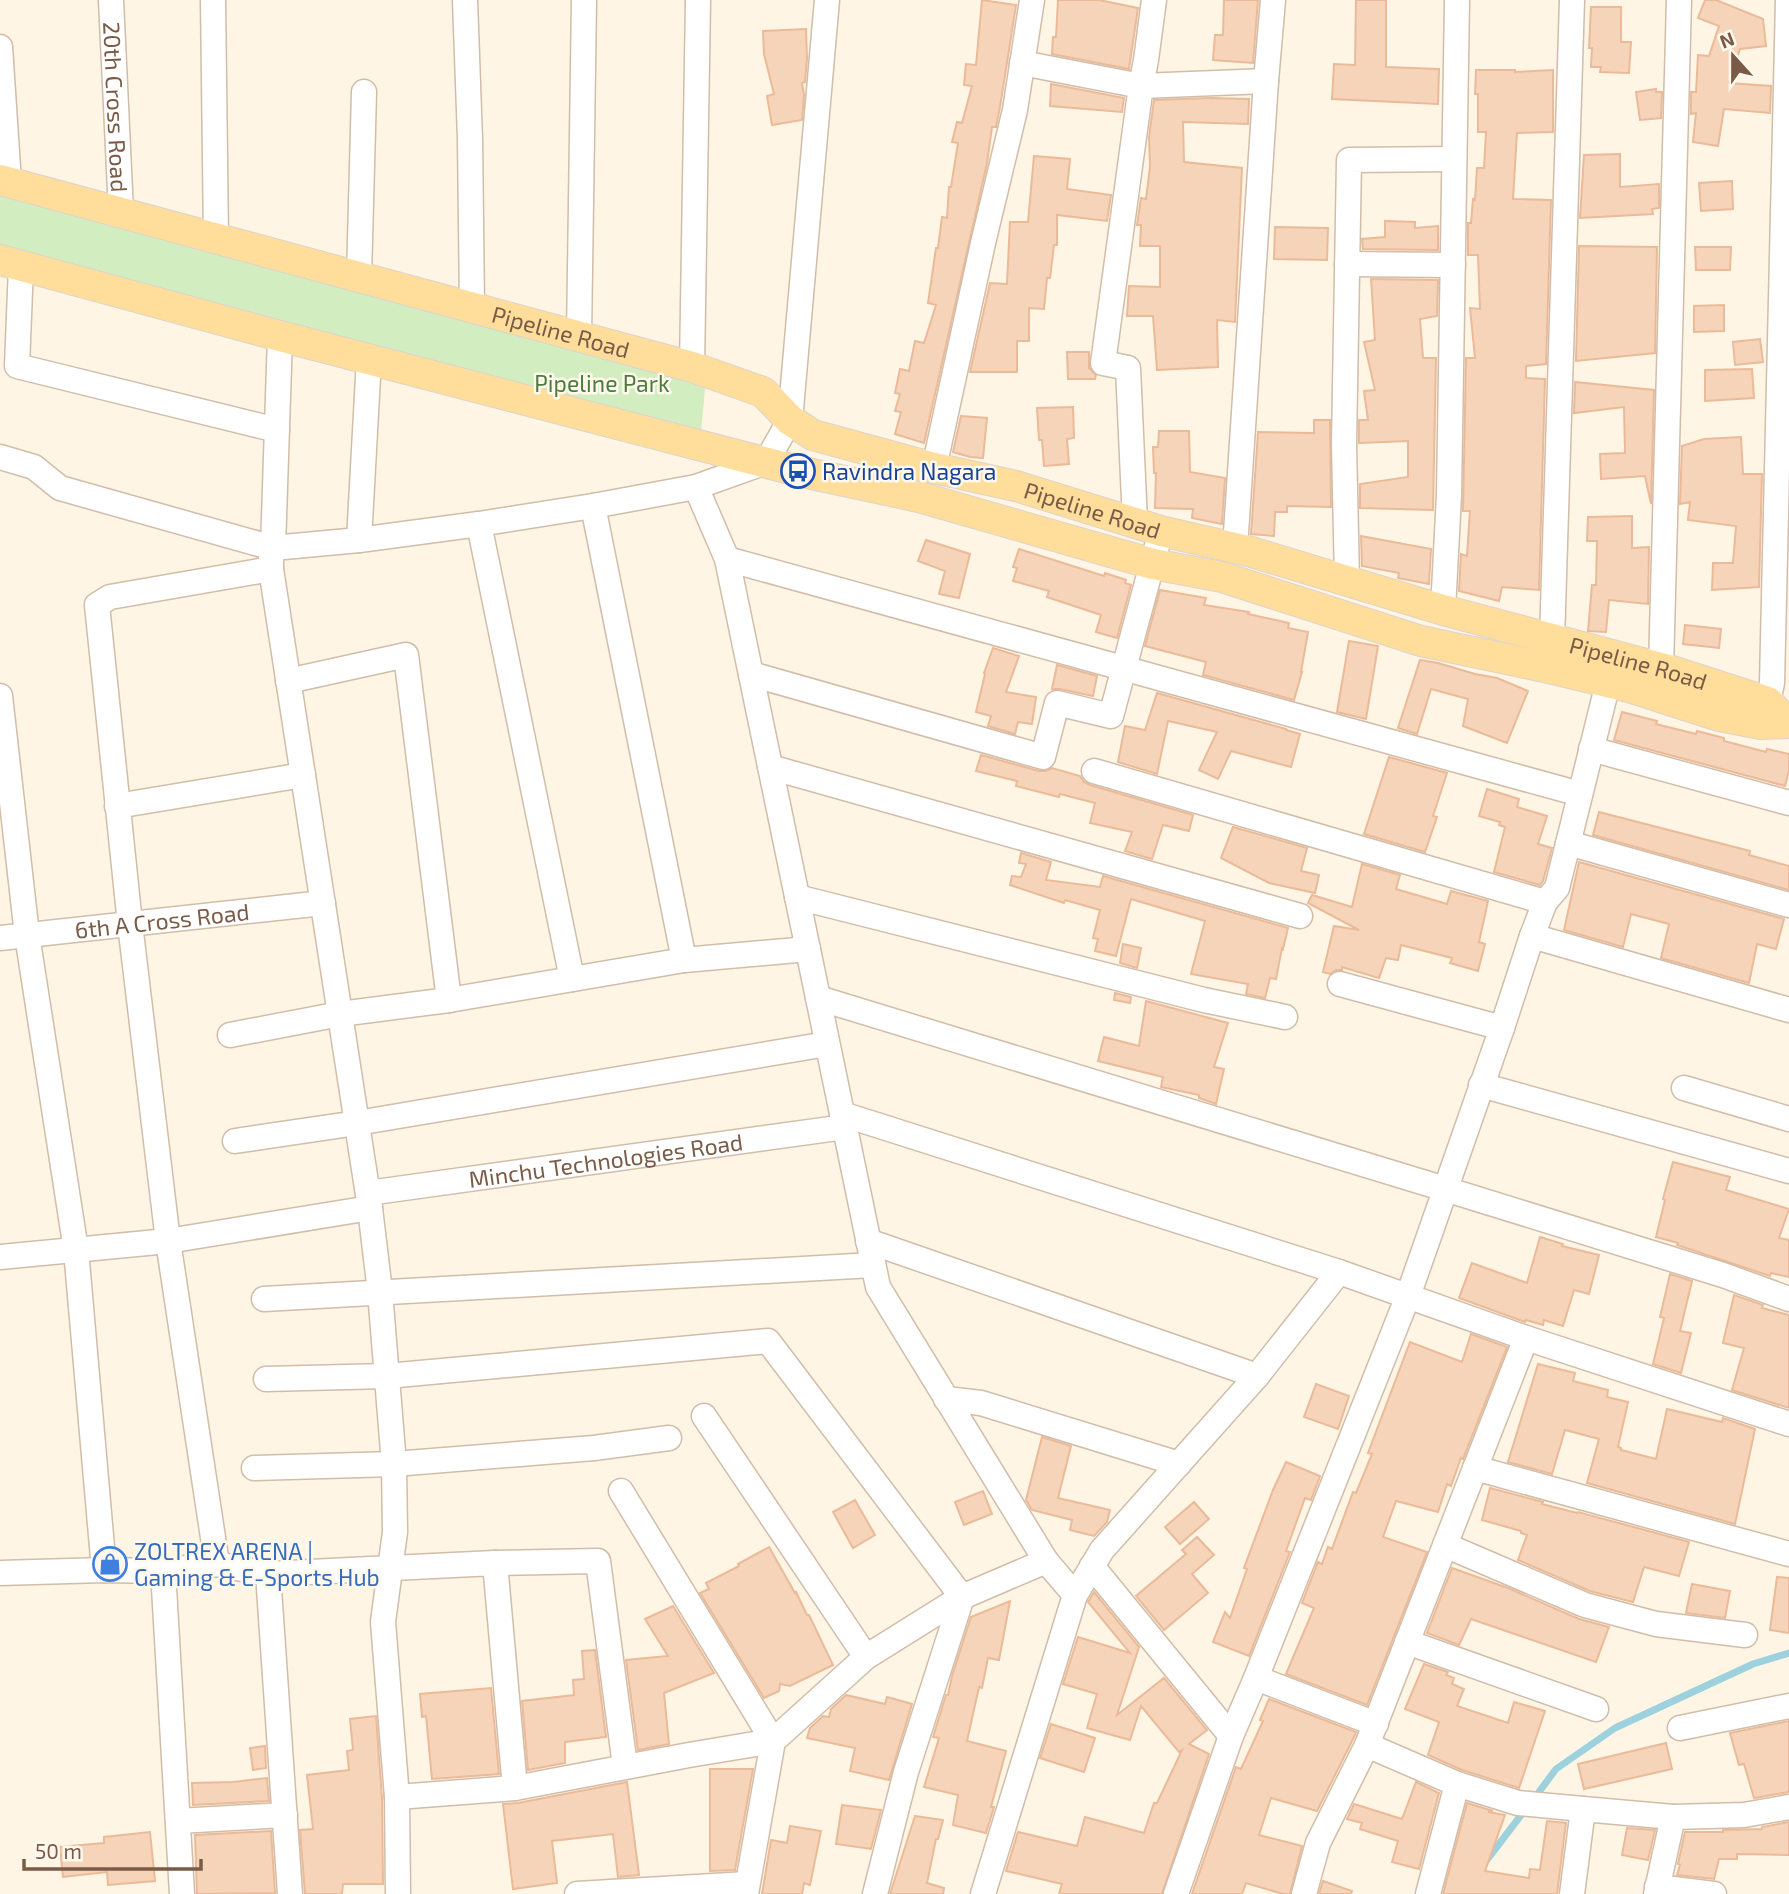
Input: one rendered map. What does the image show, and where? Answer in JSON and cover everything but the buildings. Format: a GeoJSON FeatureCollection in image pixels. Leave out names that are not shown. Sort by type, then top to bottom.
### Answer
{"type":"FeatureCollection","features":[{"type":"Feature","properties":{"kind":"main road","name":"Pipeline Road"},"geometry":{"type":"LineString","coordinates":[[5,181],[692,367],[764,392],[790,420],[813,435],[934,468],[1016,486],[1148,527],[1235,548],[1443,610],[1661,668],[1776,718]]}},
{"type":"Feature","properties":{"kind":"main road","name":"Pipeline Road"},"geometry":{"type":"LineString","coordinates":[[11,263],[280,337],[766,463],[919,497],[1153,564],[1222,577],[1421,641],[1632,688],[1719,716],[1776,718]]}},
{"type":"Feature","properties":{"kind":"street","name":"20th Cross Road"},"geometry":{"type":"LineString","coordinates":[[111,0],[121,212]]}},
{"type":"Feature","properties":{"kind":"street"},"geometry":{"type":"LineString","coordinates":[[213,0],[216,238]]}},
{"type":"Feature","properties":{"kind":"street"},"geometry":{"type":"LineString","coordinates":[[465,0],[472,307]]}},
{"type":"Feature","properties":{"kind":"street"},"geometry":{"type":"LineString","coordinates":[[579,337],[584,0]]}},
{"type":"Feature","properties":{"kind":"street"},"geometry":{"type":"LineString","coordinates":[[692,367],[698,0]]}},
{"type":"Feature","properties":{"kind":"street"},"geometry":{"type":"LineString","coordinates":[[217,1564],[168,1241],[130,924],[97,605],[110,597],[359,540],[480,524],[696,487],[766,463],[790,420],[827,0]]}},
{"type":"Feature","properties":{"kind":"street"},"geometry":{"type":"LineString","coordinates":[[934,468],[1015,110],[1032,0]]}},
{"type":"Feature","properties":{"kind":"street"},"geometry":{"type":"LineString","coordinates":[[751,674],[1043,757],[1057,703],[1111,716],[1153,564],[1128,368],[1103,363],[1154,0]]}},
{"type":"Feature","properties":{"kind":"street"},"geometry":{"type":"LineString","coordinates":[[1235,548],[1273,0]]}},
{"type":"Feature","properties":{"kind":"street"},"geometry":{"type":"LineString","coordinates":[[1443,610],[1449,495],[1457,0]]}},
{"type":"Feature","properties":{"kind":"street"},"geometry":{"type":"LineString","coordinates":[[1552,640],[1572,0]]}},
{"type":"Feature","properties":{"kind":"street"},"geometry":{"type":"LineString","coordinates":[[1661,668],[1679,0]]}},
{"type":"Feature","properties":{"kind":"street"},"geometry":{"type":"LineString","coordinates":[[1776,718],[1772,683],[1788,0]]}},
{"type":"Feature","properties":{"kind":"street"},"geometry":{"type":"LineString","coordinates":[[0,47],[5,181]]}},
{"type":"Feature","properties":{"kind":"street"},"geometry":{"type":"LineString","coordinates":[[1022,63],[1141,86],[1266,81]]}},
{"type":"Feature","properties":{"kind":"street"},"geometry":{"type":"LineString","coordinates":[[359,277],[364,92]]}},
{"type":"Feature","properties":{"kind":"street"},"geometry":{"type":"LineString","coordinates":[[1347,580],[1345,444],[1349,160],[1454,159]]}},
{"type":"Feature","properties":{"kind":"street"},"geometry":{"type":"LineString","coordinates":[[11,263],[17,366],[277,430]]}},
{"type":"Feature","properties":{"kind":"street"},"geometry":{"type":"LineString","coordinates":[[1347,264],[1453,265]]}},
{"type":"Feature","properties":{"kind":"street"},"geometry":{"type":"LineString","coordinates":[[280,337],[272,559],[288,681],[369,1201],[380,1292],[394,1464],[395,1532],[383,1622],[397,1797],[398,1894]]}},
{"type":"Feature","properties":{"kind":"street"},"geometry":{"type":"LineString","coordinates":[[359,540],[369,359]]}},
{"type":"Feature","properties":{"kind":"street"},"geometry":{"type":"LineString","coordinates":[[0,457],[34,467],[60,488],[272,559]]}},
{"type":"Feature","properties":{"kind":"street"},"geometry":{"type":"LineString","coordinates":[[696,487],[727,559],[878,1287],[1046,1561],[1075,1595]]}},
{"type":"Feature","properties":{"kind":"street"},"geometry":{"type":"LineString","coordinates":[[593,506],[684,960]]}},
{"type":"Feature","properties":{"kind":"street"},"geometry":{"type":"LineString","coordinates":[[480,524],[572,979]]}},
{"type":"Feature","properties":{"kind":"street"},"geometry":{"type":"LineString","coordinates":[[727,559],[1580,794]]}},
{"type":"Feature","properties":{"kind":"street"},"geometry":{"type":"LineString","coordinates":[[288,681],[406,655],[449,1000]]}},
{"type":"Feature","properties":{"kind":"street"},"geometry":{"type":"LineString","coordinates":[[1176,1894],[1231,1736],[1408,1296],[1532,936],[1545,902],[1557,888],[1608,683]]}},
{"type":"Feature","properties":{"kind":"street"},"geometry":{"type":"LineString","coordinates":[[0,696],[27,935],[76,1250],[104,1570]]}},
{"type":"Feature","properties":{"kind":"street"},"geometry":{"type":"LineString","coordinates":[[1591,749],[1789,803]]}},
{"type":"Feature","properties":{"kind":"street"},"geometry":{"type":"LineString","coordinates":[[770,767],[1300,916]]}},
{"type":"Feature","properties":{"kind":"street"},"geometry":{"type":"LineString","coordinates":[[1094,771],[1545,902]]}},
{"type":"Feature","properties":{"kind":"street"},"geometry":{"type":"LineString","coordinates":[[117,806],[303,775]]}},
{"type":"Feature","properties":{"kind":"street"},"geometry":{"type":"LineString","coordinates":[[1569,843],[1789,905]]}},
{"type":"Feature","properties":{"kind":"street"},"geometry":{"type":"LineString","coordinates":[[797,897],[1205,1000],[1286,1017]]}},
{"type":"Feature","properties":{"kind":"street","name":"6th A Cross Road"},"geometry":{"type":"LineString","coordinates":[[0,938],[323,903]]}},
{"type":"Feature","properties":{"kind":"street"},"geometry":{"type":"LineString","coordinates":[[1532,936],[1789,1010]]}},
{"type":"Feature","properties":{"kind":"street"},"geometry":{"type":"LineString","coordinates":[[230,1035],[340,1014],[449,1000],[684,960],[808,949]]}},
{"type":"Feature","properties":{"kind":"street"},"geometry":{"type":"LineString","coordinates":[[1340,984],[1502,1028]]}},
{"type":"Feature","properties":{"kind":"street"},"geometry":{"type":"LineString","coordinates":[[818,998],[1723,1275],[1789,1299]]}},
{"type":"Feature","properties":{"kind":"street"},"geometry":{"type":"LineString","coordinates":[[235,1142],[357,1124],[828,1044]]}},
{"type":"Feature","properties":{"kind":"street"},"geometry":{"type":"LineString","coordinates":[[1481,1086],[1789,1171]]}},
{"type":"Feature","properties":{"kind":"street"},"geometry":{"type":"LineString","coordinates":[[1684,1088],[1789,1119]]}},
{"type":"Feature","properties":{"kind":"street"},"geometry":{"type":"LineString","coordinates":[[844,1120],[1339,1272],[1526,1338],[1789,1424]]}},
{"type":"Feature","properties":{"kind":"street","name":"Minchu Technologies Road"},"geometry":{"type":"LineString","coordinates":[[0,1257],[168,1241],[369,1201],[844,1120]]}},
{"type":"Feature","properties":{"kind":"street"},"geometry":{"type":"LineString","coordinates":[[264,1299],[871,1253],[1257,1376]]}},
{"type":"Feature","properties":{"kind":"street"},"geometry":{"type":"LineString","coordinates":[[983,1894],[1075,1595],[1102,1550],[1257,1376],[1339,1272]]}},
{"type":"Feature","properties":{"kind":"street"},"geometry":{"type":"LineString","coordinates":[[1304,1894],[1318,1843],[1371,1734],[1526,1338]]}},
{"type":"Feature","properties":{"kind":"street"},"geometry":{"type":"LineString","coordinates":[[266,1379],[387,1376],[768,1341],[962,1597]]}},
{"type":"Feature","properties":{"kind":"street"},"geometry":{"type":"LineString","coordinates":[[946,1399],[981,1403],[1179,1464]]}},
{"type":"Feature","properties":{"kind":"street"},"geometry":{"type":"LineString","coordinates":[[704,1416],[866,1657]]}},
{"type":"Feature","properties":{"kind":"street"},"geometry":{"type":"LineString","coordinates":[[254,1468],[394,1464],[594,1448],[669,1438]]}},
{"type":"Feature","properties":{"kind":"street"},"geometry":{"type":"LineString","coordinates":[[1475,1468],[1789,1554]]}},
{"type":"Feature","properties":{"kind":"street"},"geometry":{"type":"LineString","coordinates":[[577,1894],[747,1889],[773,1741],[621,1491]]}},
{"type":"Feature","properties":{"kind":"street"},"geometry":{"type":"LineString","coordinates":[[1445,1545],[1585,1605],[1656,1624],[1745,1635]]}},
{"type":"Feature","properties":{"kind":"street"},"geometry":{"type":"LineString","coordinates":[[0,1573],[163,1571],[217,1564],[268,1574],[391,1567],[598,1561],[625,1766]]}},
{"type":"Feature","properties":{"kind":"street"},"geometry":{"type":"LineString","coordinates":[[397,1797],[514,1788],[773,1741],[866,1657],[962,1597],[1046,1561]]}},
{"type":"Feature","properties":{"kind":"street"},"geometry":{"type":"LineString","coordinates":[[495,1563],[514,1788]]}},
{"type":"Feature","properties":{"kind":"street"},"geometry":{"type":"LineString","coordinates":[[1092,1566],[1231,1736]]}},
{"type":"Feature","properties":{"kind":"street"},"geometry":{"type":"LineString","coordinates":[[163,1571],[182,1894]]}},
{"type":"Feature","properties":{"kind":"street"},"geometry":{"type":"LineString","coordinates":[[268,1574],[290,1894]]}},
{"type":"Feature","properties":{"kind":"street"},"geometry":{"type":"LineString","coordinates":[[876,1894],[906,1772],[962,1597]]}},
{"type":"Feature","properties":{"kind":"street"},"geometry":{"type":"LineString","coordinates":[[1407,1642],[1596,1709]]}},
{"type":"Feature","properties":{"kind":"street"},"geometry":{"type":"LineString","coordinates":[[1256,1678],[1371,1734],[1457,1784],[1530,1804],[1673,1817],[1744,1815],[1789,1807]]}},
{"type":"Feature","properties":{"kind":"street"},"geometry":{"type":"LineString","coordinates":[[1681,1728],[1789,1706]]}},
{"type":"Feature","properties":{"kind":"street"},"geometry":{"type":"LineString","coordinates":[[1428,1894],[1457,1784]]}},
{"type":"Feature","properties":{"kind":"street"},"geometry":{"type":"LineString","coordinates":[[1572,1894],[1583,1809]]}},
{"type":"Feature","properties":{"kind":"street"},"geometry":{"type":"LineString","coordinates":[[178,1821],[285,1815]]}},
{"type":"Feature","properties":{"kind":"street"},"geometry":{"type":"LineString","coordinates":[[1673,1817],[1656,1890],[1714,1894]]}},
{"type":"Feature","properties":{"kind":"green space","name":"Pipeline Park"},"geometry":{"type":"Polygon","coordinates":[[[0,188],[706,378],[700,442],[0,252],[0,188]]]}},
{"type":"Feature","properties":{"kind":"waterway"},"geometry":{"type":"LineString","coordinates":[[1533,1800],[1556,1769],[1615,1728],[1753,1664],[1789,1653]]}},
{"type":"Feature","properties":{"kind":"waterway"},"geometry":{"type":"LineString","coordinates":[[1486,1861],[1525,1810]]}},
{"type":"Feature","properties":{"kind":"place","name":"Ravindra Nagara"},"geometry":{"type":"Point","coordinates":[798,471]}},
{"type":"Feature","properties":{"kind":"place","name":"ZOLTREX ARENA | Gaming & E-Sports Hub"},"geometry":{"type":"Point","coordinates":[110,1564]}}]}
